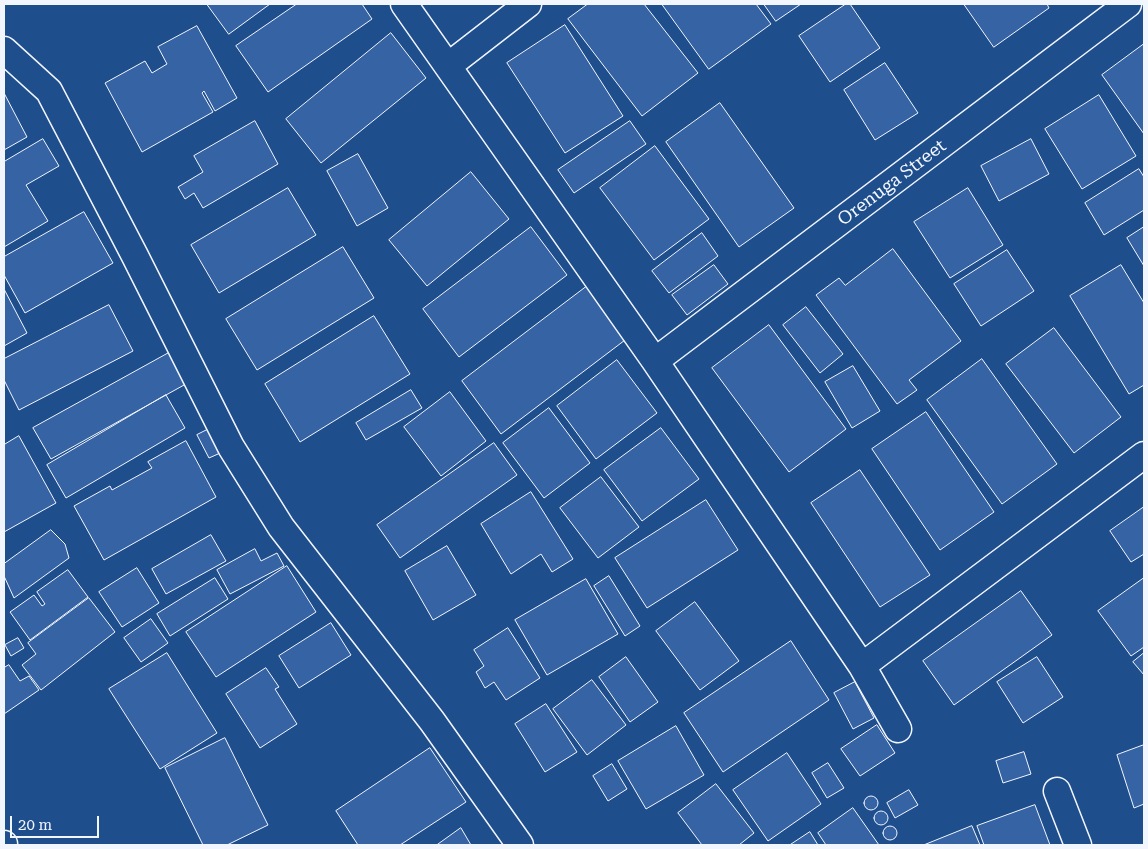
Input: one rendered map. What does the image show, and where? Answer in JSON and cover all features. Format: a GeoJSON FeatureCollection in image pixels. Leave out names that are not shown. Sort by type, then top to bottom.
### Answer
{"type":"FeatureCollection","features":[{"type":"Feature","properties":{"kind":"street"},"geometry":{"type":"LineString","coordinates":[[404,4],[655,361],[862,666],[898,729]]}},
{"type":"Feature","properties":{"kind":"street"},"geometry":{"type":"LineString","coordinates":[[448,66],[528,4]]}},
{"type":"Feature","properties":{"kind":"street","name":"Orenuga Street"},"geometry":{"type":"LineString","coordinates":[[655,361],[1128,4]]}},
{"type":"Feature","properties":{"kind":"street"},"geometry":{"type":"LineString","coordinates":[[4,50],[49,91],[231,447],[282,527],[432,721],[520,845]]}},
{"type":"Feature","properties":{"kind":"street"},"geometry":{"type":"LineString","coordinates":[[862,666],[1144,455]]}},
{"type":"Feature","properties":{"kind":"street"},"geometry":{"type":"LineString","coordinates":[[1057,791],[1078,845]]}},
{"type":"Feature","properties":{"kind":"building"},"geometry":{"type":"Polygon","coordinates":[[[207,4],[270,4],[229,34],[207,4]]]}},
{"type":"Feature","properties":{"kind":"building"},"geometry":{"type":"Polygon","coordinates":[[[297,4],[362,4],[372,19],[268,92],[236,46],[297,4]]]}},
{"type":"Feature","properties":{"kind":"building"},"geometry":{"type":"Polygon","coordinates":[[[588,4],[644,4],[698,73],[642,116],[568,19],[588,4]]]}},
{"type":"Feature","properties":{"kind":"building"},"geometry":{"type":"Polygon","coordinates":[[[662,4],[756,4],[771,24],[709,69],[662,4]]]}},
{"type":"Feature","properties":{"kind":"building"},"geometry":{"type":"Polygon","coordinates":[[[764,4],[801,4],[776,21],[764,4]]]}},
{"type":"Feature","properties":{"kind":"building"},"geometry":{"type":"Polygon","coordinates":[[[846,4],[850,4],[880,48],[830,82],[799,36],[846,4]]]}},
{"type":"Feature","properties":{"kind":"building"},"geometry":{"type":"Polygon","coordinates":[[[964,4],[1047,4],[1049,8],[994,47],[964,4]]]}},
{"type":"Feature","properties":{"kind":"building"},"geometry":{"type":"Polygon","coordinates":[[[565,25],[623,116],[565,153],[507,63],[565,25]]]}},
{"type":"Feature","properties":{"kind":"building"},"geometry":{"type":"Polygon","coordinates":[[[197,26],[237,98],[215,111],[204,91],[202,93],[213,112],[142,152],[105,83],[145,61],[152,73],[167,64],[158,47],[197,26]]]}},
{"type":"Feature","properties":{"kind":"building"},"geometry":{"type":"Polygon","coordinates":[[[391,33],[426,78],[321,163],[286,119],[391,33]]]}},
{"type":"Feature","properties":{"kind":"building"},"geometry":{"type":"Polygon","coordinates":[[[1144,44],[1144,134],[1102,75],[1144,44]]]}},
{"type":"Feature","properties":{"kind":"building"},"geometry":{"type":"Polygon","coordinates":[[[885,63],[918,113],[875,140],[844,90],[885,63]]]}},
{"type":"Feature","properties":{"kind":"building"},"geometry":{"type":"Polygon","coordinates":[[[4,93],[27,137],[4,150],[4,93]]]}},
{"type":"Feature","properties":{"kind":"building"},"geometry":{"type":"Polygon","coordinates":[[[1099,95],[1136,156],[1082,189],[1045,129],[1099,95]]]}},
{"type":"Feature","properties":{"kind":"building"},"geometry":{"type":"Polygon","coordinates":[[[720,103],[794,208],[739,247],[666,142],[720,103]]]}},
{"type":"Feature","properties":{"kind":"building"},"geometry":{"type":"Polygon","coordinates":[[[255,121],[278,164],[203,208],[194,193],[185,199],[178,187],[203,172],[194,156],[255,121]]]}},
{"type":"Feature","properties":{"kind":"building"},"geometry":{"type":"Polygon","coordinates":[[[630,121],[646,144],[574,193],[558,170],[630,121]]]}},
{"type":"Feature","properties":{"kind":"building"},"geometry":{"type":"Polygon","coordinates":[[[43,139],[59,166],[26,185],[48,221],[4,247],[4,162],[43,139]]]}},
{"type":"Feature","properties":{"kind":"building"},"geometry":{"type":"Polygon","coordinates":[[[1031,139],[1049,174],[999,201],[981,166],[1031,139]]]}},
{"type":"Feature","properties":{"kind":"building"},"geometry":{"type":"Polygon","coordinates":[[[655,146],[709,219],[654,260],[600,188],[655,146]]]}},
{"type":"Feature","properties":{"kind":"building"},"geometry":{"type":"Polygon","coordinates":[[[358,154],[388,208],[357,226],[327,171],[358,154]]]}},
{"type":"Feature","properties":{"kind":"building"},"geometry":{"type":"Polygon","coordinates":[[[1139,169],[1144,177],[1144,210],[1104,235],[1085,203],[1139,169]]]}},
{"type":"Feature","properties":{"kind":"building"},"geometry":{"type":"Polygon","coordinates":[[[471,172],[509,219],[427,286],[389,240],[471,172]]]}},
{"type":"Feature","properties":{"kind":"building"},"geometry":{"type":"Polygon","coordinates":[[[288,188],[316,235],[219,293],[191,245],[288,188]]]}},
{"type":"Feature","properties":{"kind":"building"},"geometry":{"type":"Polygon","coordinates":[[[968,188],[1003,245],[950,278],[914,222],[968,188]]]}},
{"type":"Feature","properties":{"kind":"building"},"geometry":{"type":"Polygon","coordinates":[[[84,212],[113,263],[25,313],[4,275],[4,257],[84,212]]]}},
{"type":"Feature","properties":{"kind":"building"},"geometry":{"type":"Polygon","coordinates":[[[531,227],[567,275],[459,357],[423,309],[531,227]]]}},
{"type":"Feature","properties":{"kind":"building"},"geometry":{"type":"Polygon","coordinates":[[[1144,227],[1144,266],[1127,238],[1144,227]]]}},
{"type":"Feature","properties":{"kind":"building"},"geometry":{"type":"Polygon","coordinates":[[[702,233],[718,256],[669,293],[652,271],[702,233]]]}},
{"type":"Feature","properties":{"kind":"building"},"geometry":{"type":"Polygon","coordinates":[[[343,247],[374,298],[257,370],[226,319],[343,247]]]}},
{"type":"Feature","properties":{"kind":"building"},"geometry":{"type":"Polygon","coordinates":[[[893,249],[961,341],[909,380],[917,390],[897,404],[816,295],[839,278],[845,285],[893,249]]]}},
{"type":"Feature","properties":{"kind":"building"},"geometry":{"type":"Polygon","coordinates":[[[1007,250],[1034,291],[981,326],[954,284],[1007,250]]]}},
{"type":"Feature","properties":{"kind":"building"},"geometry":{"type":"Polygon","coordinates":[[[714,265],[728,284],[687,315],[672,295],[714,265]]]}},
{"type":"Feature","properties":{"kind":"building"},"geometry":{"type":"Polygon","coordinates":[[[1121,265],[1144,303],[1144,385],[1129,394],[1070,296],[1121,265]]]}},
{"type":"Feature","properties":{"kind":"building"},"geometry":{"type":"Polygon","coordinates":[[[590,284],[629,337],[501,434],[462,381],[590,284]]]}},
{"type":"Feature","properties":{"kind":"building"},"geometry":{"type":"Polygon","coordinates":[[[4,289],[27,333],[4,346],[4,289]]]}},
{"type":"Feature","properties":{"kind":"building"},"geometry":{"type":"Polygon","coordinates":[[[109,305],[133,351],[19,410],[4,380],[4,359],[109,305]]]}},
{"type":"Feature","properties":{"kind":"building"},"geometry":{"type":"Polygon","coordinates":[[[806,307],[843,354],[820,373],[783,325],[806,307]]]}},
{"type":"Feature","properties":{"kind":"building"},"geometry":{"type":"Polygon","coordinates":[[[374,316],[410,374],[300,442],[265,384],[374,316]]]}},
{"type":"Feature","properties":{"kind":"building"},"geometry":{"type":"Polygon","coordinates":[[[769,325],[846,429],[789,472],[712,368],[769,325]]]}},
{"type":"Feature","properties":{"kind":"building"},"geometry":{"type":"Polygon","coordinates":[[[1054,328],[1121,417],[1074,453],[1006,364],[1054,328]]]}},
{"type":"Feature","properties":{"kind":"building"},"geometry":{"type":"Polygon","coordinates":[[[176,349],[193,380],[51,459],[33,428],[176,349]]]}},
{"type":"Feature","properties":{"kind":"building"},"geometry":{"type":"Polygon","coordinates":[[[982,359],[1057,464],[1002,504],[927,400],[982,359]]]}},
{"type":"Feature","properties":{"kind":"building"},"geometry":{"type":"Polygon","coordinates":[[[617,360],[657,413],[596,459],[557,406],[617,360]]]}},
{"type":"Feature","properties":{"kind":"building"},"geometry":{"type":"Polygon","coordinates":[[[853,366],[880,411],[852,428],[825,382],[853,366]]]}},
{"type":"Feature","properties":{"kind":"building"},"geometry":{"type":"Polygon","coordinates":[[[411,390],[422,408],[366,440],[356,423],[411,390]]]}},
{"type":"Feature","properties":{"kind":"building"},"geometry":{"type":"Polygon","coordinates":[[[450,392],[486,441],[441,476],[404,427],[450,392]]]}},
{"type":"Feature","properties":{"kind":"building"},"geometry":{"type":"Polygon","coordinates":[[[166,395],[185,428],[66,498],[47,465],[166,395]]]}},
{"type":"Feature","properties":{"kind":"building"},"geometry":{"type":"Polygon","coordinates":[[[549,408],[590,463],[544,498],[503,443],[549,408]]]}},
{"type":"Feature","properties":{"kind":"building"},"geometry":{"type":"Polygon","coordinates":[[[926,412],[994,512],[940,550],[872,449],[926,412]]]}},
{"type":"Feature","properties":{"kind":"building"},"geometry":{"type":"Polygon","coordinates":[[[215,426],[227,450],[209,458],[197,435],[215,426]]]}},
{"type":"Feature","properties":{"kind":"building"},"geometry":{"type":"Polygon","coordinates":[[[661,428],[699,479],[642,521],[604,470],[661,428]]]}},
{"type":"Feature","properties":{"kind":"building"},"geometry":{"type":"Polygon","coordinates":[[[19,436],[56,503],[4,532],[4,445],[19,436]]]}},
{"type":"Feature","properties":{"kind":"building"},"geometry":{"type":"Polygon","coordinates":[[[186,441],[216,497],[104,560],[74,506],[110,486],[112,490],[152,468],[148,462],[186,441]]]}},
{"type":"Feature","properties":{"kind":"building"},"geometry":{"type":"Polygon","coordinates":[[[494,443],[517,475],[400,558],[377,525],[494,443]]]}},
{"type":"Feature","properties":{"kind":"building"},"geometry":{"type":"Polygon","coordinates":[[[860,470],[930,575],[880,607],[811,503],[860,470]]]}},
{"type":"Feature","properties":{"kind":"building"},"geometry":{"type":"Polygon","coordinates":[[[601,477],[639,527],[598,558],[560,508],[601,477]]]}},
{"type":"Feature","properties":{"kind":"building"},"geometry":{"type":"Polygon","coordinates":[[[531,492],[573,559],[552,572],[541,554],[511,574],[481,524],[531,492]]]}},
{"type":"Feature","properties":{"kind":"building"},"geometry":{"type":"Polygon","coordinates":[[[706,500],[738,550],[647,608],[615,558],[706,500]]]}},
{"type":"Feature","properties":{"kind":"building"},"geometry":{"type":"Polygon","coordinates":[[[1144,507],[1144,554],[1131,562],[1110,531],[1144,507]]]}},
{"type":"Feature","properties":{"kind":"building"},"geometry":{"type":"Polygon","coordinates":[[[51,530],[65,544],[69,558],[14,598],[4,576],[4,564],[51,530]]]}},
{"type":"Feature","properties":{"kind":"building"},"geometry":{"type":"Polygon","coordinates":[[[211,535],[226,561],[166,594],[152,569],[211,535]]]}},
{"type":"Feature","properties":{"kind":"building"},"geometry":{"type":"Polygon","coordinates":[[[447,546],[476,595],[433,620],[405,571],[447,546]]]}},
{"type":"Feature","properties":{"kind":"building"},"geometry":{"type":"Polygon","coordinates":[[[255,549],[261,561],[277,553],[284,566],[230,594],[217,570],[255,549]]]}},
{"type":"Feature","properties":{"kind":"building"},"geometry":{"type":"Polygon","coordinates":[[[287,566],[316,612],[216,677],[186,632],[287,566]]]}},
{"type":"Feature","properties":{"kind":"building"},"geometry":{"type":"Polygon","coordinates":[[[137,568],[159,603],[122,627],[99,592],[137,568]]]}},
{"type":"Feature","properties":{"kind":"building"},"geometry":{"type":"Polygon","coordinates":[[[68,570],[88,597],[30,640],[10,612],[34,595],[42,606],[45,604],[37,592],[68,570]]]}},
{"type":"Feature","properties":{"kind":"building"},"geometry":{"type":"Polygon","coordinates":[[[609,576],[640,626],[625,636],[594,586],[609,576]]]}},
{"type":"Feature","properties":{"kind":"building"},"geometry":{"type":"Polygon","coordinates":[[[215,578],[228,599],[170,636],[157,614],[215,578]]]}},
{"type":"Feature","properties":{"kind":"building"},"geometry":{"type":"Polygon","coordinates":[[[1144,578],[1144,647],[1131,656],[1098,611],[1144,578]]]}},
{"type":"Feature","properties":{"kind":"building"},"geometry":{"type":"Polygon","coordinates":[[[586,579],[618,634],[547,675],[515,620],[586,579]]]}},
{"type":"Feature","properties":{"kind":"building"},"geometry":{"type":"Polygon","coordinates":[[[1021,591],[1052,635],[954,705],[923,661],[1021,591]]]}},
{"type":"Feature","properties":{"kind":"building"},"geometry":{"type":"Polygon","coordinates":[[[89,598],[115,632],[41,690],[22,665],[36,654],[28,643],[89,598]]]}},
{"type":"Feature","properties":{"kind":"building"},"geometry":{"type":"Polygon","coordinates":[[[695,602],[739,661],[700,690],[656,631],[695,602]]]}},
{"type":"Feature","properties":{"kind":"building"},"geometry":{"type":"Polygon","coordinates":[[[151,619],[168,643],[141,662],[124,638],[151,619]]]}},
{"type":"Feature","properties":{"kind":"building"},"geometry":{"type":"Polygon","coordinates":[[[331,623],[351,655],[299,688],[279,656],[331,623]]]}},
{"type":"Feature","properties":{"kind":"building"},"geometry":{"type":"Polygon","coordinates":[[[508,628],[540,678],[506,700],[494,682],[485,688],[476,672],[484,666],[474,650],[508,628]]]}},
{"type":"Feature","properties":{"kind":"building"},"geometry":{"type":"Polygon","coordinates":[[[18,638],[24,648],[11,656],[5,645],[18,638]]]}},
{"type":"Feature","properties":{"kind":"building"},"geometry":{"type":"Polygon","coordinates":[[[791,641],[829,700],[723,772],[684,713],[791,641]]]}},
{"type":"Feature","properties":{"kind":"building"},"geometry":{"type":"Polygon","coordinates":[[[167,653],[217,733],[160,769],[109,689],[167,653]]]}},
{"type":"Feature","properties":{"kind":"building"},"geometry":{"type":"Polygon","coordinates":[[[1144,653],[1144,675],[1133,662],[1144,653]]]}},
{"type":"Feature","properties":{"kind":"building"},"geometry":{"type":"Polygon","coordinates":[[[626,657],[658,702],[630,722],[599,677],[626,657]]]}},
{"type":"Feature","properties":{"kind":"building"},"geometry":{"type":"Polygon","coordinates":[[[1037,657],[1063,697],[1023,723],[997,682],[1037,657]]]}},
{"type":"Feature","properties":{"kind":"building"},"geometry":{"type":"Polygon","coordinates":[[[9,665],[20,681],[29,676],[39,690],[4,714],[4,668],[9,665]]]}},
{"type":"Feature","properties":{"kind":"building"},"geometry":{"type":"Polygon","coordinates":[[[266,668],[279,687],[275,689],[297,724],[260,748],[226,694],[266,668]]]}},
{"type":"Feature","properties":{"kind":"building"},"geometry":{"type":"Polygon","coordinates":[[[592,680],[626,725],[587,755],[553,709],[592,680]]]}},
{"type":"Feature","properties":{"kind":"building"},"geometry":{"type":"Polygon","coordinates":[[[855,682],[874,718],[853,729],[834,693],[855,682]]]}},
{"type":"Feature","properties":{"kind":"building"},"geometry":{"type":"Polygon","coordinates":[[[546,704],[577,752],[545,772],[515,724],[546,704]]]}},
{"type":"Feature","properties":{"kind":"building"},"geometry":{"type":"Polygon","coordinates":[[[877,725],[895,753],[860,776],[841,749],[877,725]]]}},
{"type":"Feature","properties":{"kind":"building"},"geometry":{"type":"Polygon","coordinates":[[[676,726],[704,775],[646,809],[618,761],[676,726]]]}},
{"type":"Feature","properties":{"kind":"building"},"geometry":{"type":"Polygon","coordinates":[[[225,738],[268,825],[227,845],[203,845],[165,768],[225,738]]]}},
{"type":"Feature","properties":{"kind":"building"},"geometry":{"type":"Polygon","coordinates":[[[1144,745],[1144,804],[1134,808],[1117,755],[1144,745]]]}},
{"type":"Feature","properties":{"kind":"building"},"geometry":{"type":"Polygon","coordinates":[[[430,748],[466,802],[400,845],[358,845],[336,811],[430,748]]]}},
{"type":"Feature","properties":{"kind":"building"},"geometry":{"type":"Polygon","coordinates":[[[1024,752],[1031,774],[1003,783],[996,761],[1024,752]]]}},
{"type":"Feature","properties":{"kind":"building"},"geometry":{"type":"Polygon","coordinates":[[[787,753],[821,804],[768,841],[733,790],[787,753]]]}},
{"type":"Feature","properties":{"kind":"building"},"geometry":{"type":"Polygon","coordinates":[[[828,763],[844,788],[827,798],[812,773],[828,763]]]}},
{"type":"Feature","properties":{"kind":"building"},"geometry":{"type":"Polygon","coordinates":[[[612,764],[627,789],[608,801],[593,776],[612,764]]]}},
{"type":"Feature","properties":{"kind":"building"},"geometry":{"type":"Polygon","coordinates":[[[716,784],[754,833],[739,845],[702,845],[678,813],[716,784]]]}},
{"type":"Feature","properties":{"kind":"building"},"geometry":{"type":"Polygon","coordinates":[[[909,790],[918,805],[895,818],[887,803],[909,790]]]}},
{"type":"Feature","properties":{"kind":"building"},"geometry":{"type":"Polygon","coordinates":[[[871,796],[876,798],[878,803],[876,808],[871,810],[866,808],[864,803],[866,798],[871,796]]]}},
{"type":"Feature","properties":{"kind":"building"},"geometry":{"type":"Polygon","coordinates":[[[1035,805],[1050,845],[984,845],[977,826],[1035,805]]]}},
{"type":"Feature","properties":{"kind":"building"},"geometry":{"type":"Polygon","coordinates":[[[853,808],[879,845],[826,845],[818,833],[853,808]]]}},
{"type":"Feature","properties":{"kind":"building"},"geometry":{"type":"Polygon","coordinates":[[[878,811],[884,811],[888,818],[884,825],[878,825],[874,821],[874,815],[878,811]]]}},
{"type":"Feature","properties":{"kind":"building"},"geometry":{"type":"Polygon","coordinates":[[[887,826],[893,826],[897,833],[893,840],[887,840],[883,836],[883,830],[887,826]]]}},
{"type":"Feature","properties":{"kind":"building"},"geometry":{"type":"Polygon","coordinates":[[[972,826],[980,845],[924,845],[972,826]]]}},
{"type":"Feature","properties":{"kind":"building"},"geometry":{"type":"Polygon","coordinates":[[[461,828],[471,845],[437,845],[461,828]]]}},
{"type":"Feature","properties":{"kind":"building"},"geometry":{"type":"Polygon","coordinates":[[[810,832],[818,845],[790,845],[810,832]]]}}]}
